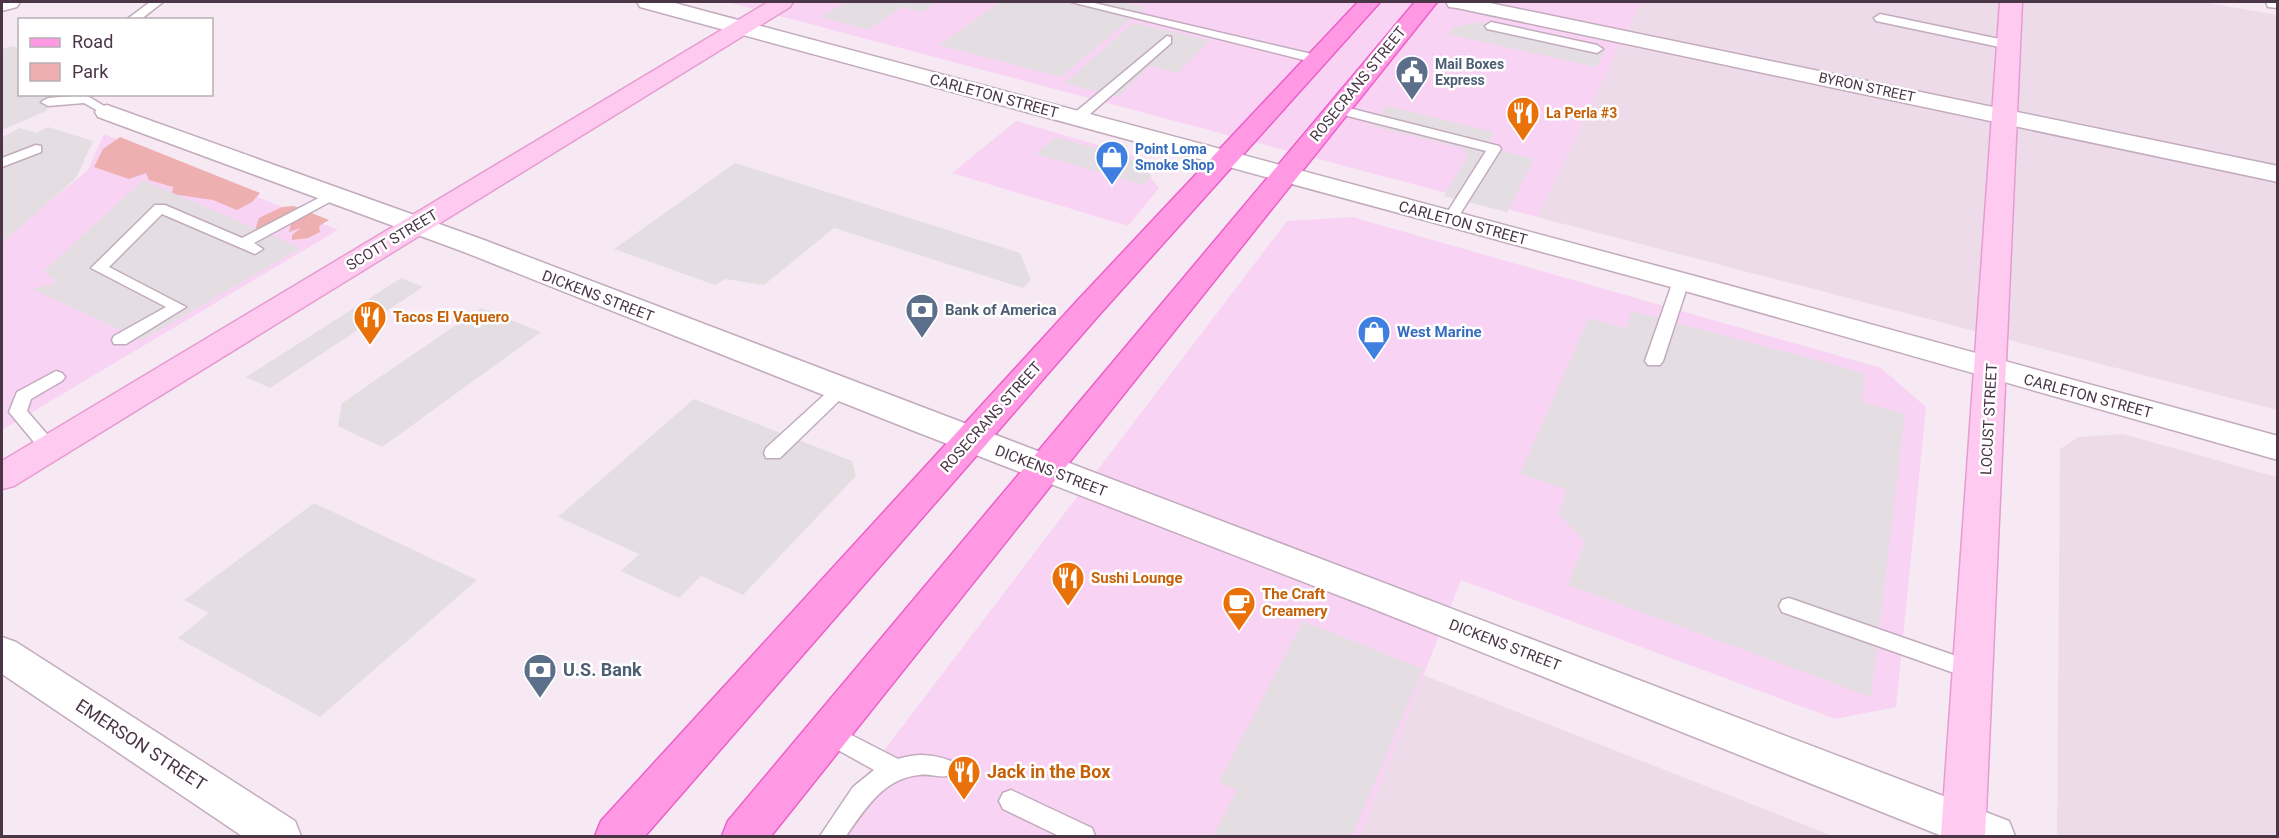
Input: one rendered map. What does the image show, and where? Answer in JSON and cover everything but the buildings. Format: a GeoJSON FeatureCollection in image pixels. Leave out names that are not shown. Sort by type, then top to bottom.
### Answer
{"type":"FeatureCollection","features":[{"type":"Feature","properties":{"kind":"main road","name":"ROSECRANS STREET"},"geometry":{"type":"LineString","coordinates":[[617,837],[1223,159],[1369,2]]}},
{"type":"Feature","properties":{"kind":"main road","name":"ROSECRANS STREET"},"geometry":{"type":"LineString","coordinates":[[744,837],[1426,2]]}},
{"type":"Feature","properties":{"kind":"street"},"geometry":{"type":"LineString","coordinates":[[2,5],[9,2]]}},
{"type":"Feature","properties":{"kind":"street","name":"CARLETON STREET"},"geometry":{"type":"LineString","coordinates":[[648,2],[1284,176],[1681,281],[2277,448]]}},
{"type":"Feature","properties":{"kind":"street","name":"SCOTT STREET"},"geometry":{"type":"LineString","coordinates":[[2,477],[782,2]]}},
{"type":"Feature","properties":{"kind":"street","name":"BYRON STREET"},"geometry":{"type":"LineString","coordinates":[[1457,2],[1538,28],[2003,116],[2277,174]]}},
{"type":"Feature","properties":{"kind":"street","name":"LOCUST STREET"},"geometry":{"type":"LineString","coordinates":[[1973,833],[1974,671],[2011,2]]}},
{"type":"Feature","properties":{"kind":"street","name":"DICKENS STREET"},"geometry":{"type":"LineString","coordinates":[[93,102],[332,195],[474,246],[840,390],[1384,597],[1973,833]]}},
{"type":"Feature","properties":{"kind":"street","name":"EMERSON STREET"},"geometry":{"type":"LineString","coordinates":[[2,653],[279,837]]}},
{"type":"Feature","properties":{"kind":"lane"},"geometry":{"type":"LineString","coordinates":[[135,18],[157,2]]}},
{"type":"Feature","properties":{"kind":"lane"},"geometry":{"type":"LineString","coordinates":[[1077,2],[1316,59]]}},
{"type":"Feature","properties":{"kind":"lane"},"geometry":{"type":"LineString","coordinates":[[1112,10],[1123,2]]}},
{"type":"Feature","properties":{"kind":"lane"},"geometry":{"type":"LineString","coordinates":[[1880,18],[2009,45]]}},
{"type":"Feature","properties":{"kind":"lane"},"geometry":{"type":"LineString","coordinates":[[1491,26],[1538,28],[1597,50]]}},
{"type":"Feature","properties":{"kind":"lane"},"geometry":{"type":"LineString","coordinates":[[1077,118],[1167,40]]}},
{"type":"Feature","properties":{"kind":"lane"},"geometry":{"type":"LineString","coordinates":[[48,102],[93,102]]}},
{"type":"Feature","properties":{"kind":"lane"},"geometry":{"type":"LineString","coordinates":[[1337,109],[1494,149],[1450,219]]}},
{"type":"Feature","properties":{"kind":"lane"},"geometry":{"type":"LineString","coordinates":[[2,163],[36,149]]}},
{"type":"Feature","properties":{"kind":"lane"},"geometry":{"type":"LineString","coordinates":[[120,340],[178,307],[99,268],[160,208],[249,246],[332,195]]}},
{"type":"Feature","properties":{"kind":"lane"},"geometry":{"type":"LineString","coordinates":[[1654,360],[1681,281]]}},
{"type":"Feature","properties":{"kind":"lane"},"geometry":{"type":"LineString","coordinates":[[50,448],[18,412],[23,396],[56,377]]}},
{"type":"Feature","properties":{"kind":"lane"},"geometry":{"type":"LineString","coordinates":[[773,453],[840,390]]}},
{"type":"Feature","properties":{"kind":"lane"},"geometry":{"type":"LineString","coordinates":[[1789,606],[1974,671]]}},
{"type":"Feature","properties":{"kind":"lane"},"geometry":{"type":"LineString","coordinates":[[828,734],[898,771]]}},
{"type":"Feature","properties":{"kind":"lane"},"geometry":{"type":"LineString","coordinates":[[832,837],[872,784],[911,765],[936,764],[943,768]]}},
{"type":"Feature","properties":{"kind":"lane"},"geometry":{"type":"LineString","coordinates":[[1011,801],[1083,837]]}},
{"type":"Feature","properties":{"kind":"shaded area"},"geometry":{"type":"Polygon","coordinates":[[[727,2],[1641,2],[1537,217],[727,2]]]}},
{"type":"Feature","properties":{"kind":"shaded area"},"geometry":{"type":"Polygon","coordinates":[[[846,2],[937,2],[922,12],[902,7],[869,30],[821,17],[846,2]]]}},
{"type":"Feature","properties":{"kind":"shaded area"},"geometry":{"type":"Polygon","coordinates":[[[1000,2],[1120,2],[1145,7],[1061,77],[939,45],[1000,2]]]}},
{"type":"Feature","properties":{"kind":"shaded area"},"geometry":{"type":"Polygon","coordinates":[[[1641,2],[2203,2],[2277,15],[2277,410],[1537,217],[1641,2]]]}},
{"type":"Feature","properties":{"kind":"shaded area"},"geometry":{"type":"Polygon","coordinates":[[[1481,22],[1606,49],[1596,67],[1448,34],[1454,27],[1481,22]]]}},
{"type":"Feature","properties":{"kind":"shaded area"},"geometry":{"type":"Polygon","coordinates":[[[1133,23],[1210,40],[1178,73],[1150,66],[1118,97],[1065,83],[1133,23]]]}},
{"type":"Feature","properties":{"kind":"shaded area"},"geometry":{"type":"Polygon","coordinates":[[[11,46],[18,48],[18,96],[54,96],[46,111],[2,130],[2,49],[11,46]]]}},
{"type":"Feature","properties":{"kind":"shaded area"},"geometry":{"type":"Polygon","coordinates":[[[1387,106],[1494,132],[1486,147],[1534,159],[1507,212],[1444,196],[1468,156],[1462,148],[1372,126],[1387,106]]]}},
{"type":"Feature","properties":{"kind":"shaded area"},"geometry":{"type":"Polygon","coordinates":[[[1016,121],[1132,155],[1159,188],[1128,226],[952,173],[1016,121]]]}},
{"type":"Feature","properties":{"kind":"shaded area"},"geometry":{"type":"Polygon","coordinates":[[[48,127],[93,141],[76,178],[2,243],[2,137],[20,128],[36,133],[48,127]]]}},
{"type":"Feature","properties":{"kind":"shaded area"},"geometry":{"type":"Polygon","coordinates":[[[104,134],[338,230],[2,430],[2,240],[88,170],[104,134]]]}},
{"type":"Feature","properties":{"kind":"shaded area"},"geometry":{"type":"Polygon","coordinates":[[[1055,137],[1131,158],[1152,176],[1143,185],[1036,154],[1055,137]]]}},
{"type":"Feature","properties":{"kind":"shaded area"},"geometry":{"type":"Polygon","coordinates":[[[735,163],[1020,253],[1031,280],[1023,288],[834,228],[764,285],[726,279],[715,285],[614,249],[735,163]]]}},
{"type":"Feature","properties":{"kind":"shaded area"},"geometry":{"type":"Polygon","coordinates":[[[143,180],[301,248],[142,340],[32,289],[53,284],[55,280],[44,271],[143,180]]]}},
{"type":"Feature","properties":{"kind":"shaded area"},"geometry":{"type":"Polygon","coordinates":[[[1352,217],[1881,368],[1926,407],[1896,707],[1835,719],[1461,580],[1360,836],[819,836],[1287,221],[1352,217]]]}},
{"type":"Feature","properties":{"kind":"shaded area"},"geometry":{"type":"Polygon","coordinates":[[[401,278],[423,287],[270,388],[246,377],[401,278]]]}},
{"type":"Feature","properties":{"kind":"shaded area"},"geometry":{"type":"Polygon","coordinates":[[[481,308],[541,332],[382,447],[338,426],[342,403],[481,308]]]}},
{"type":"Feature","properties":{"kind":"shaded area"},"geometry":{"type":"Polygon","coordinates":[[[1632,311],[1865,373],[1862,402],[1905,414],[1871,697],[1568,585],[1585,542],[1559,514],[1567,490],[1520,474],[1589,318],[1626,328],[1632,311]]]}},
{"type":"Feature","properties":{"kind":"shaded area"},"geometry":{"type":"Polygon","coordinates":[[[694,399],[852,461],[856,476],[743,595],[701,576],[679,598],[621,571],[639,554],[558,517],[694,399]]]}},
{"type":"Feature","properties":{"kind":"shaded area"},"geometry":{"type":"Polygon","coordinates":[[[2123,434],[2277,477],[2277,836],[2057,836],[2060,449],[2078,437],[2123,434]]]}},
{"type":"Feature","properties":{"kind":"shaded area"},"geometry":{"type":"Polygon","coordinates":[[[314,503],[477,580],[320,717],[178,638],[209,613],[184,600],[314,503]]]}},
{"type":"Feature","properties":{"kind":"shaded area"},"geometry":{"type":"Polygon","coordinates":[[[1303,621],[1423,669],[1352,836],[1213,836],[1237,790],[1219,782],[1303,621]]]}},
{"type":"Feature","properties":{"kind":"shaded area"},"geometry":{"type":"Polygon","coordinates":[[[1423,675],[1833,836],[1360,836],[1423,675]]]}},
{"type":"Feature","properties":{"kind":"green space"},"geometry":{"type":"Polygon","coordinates":[[[120,137],[260,193],[252,202],[237,210],[213,200],[172,194],[173,187],[149,180],[146,173],[129,179],[94,167],[103,149],[120,137]]]}},
{"type":"Feature","properties":{"kind":"green space"},"geometry":{"type":"Polygon","coordinates":[[[294,206],[329,220],[319,226],[320,232],[308,238],[292,240],[292,235],[301,228],[289,232],[291,224],[255,230],[259,218],[282,207],[294,206]]]}},
{"type":"Feature","properties":{"kind":"place","name":"Mail Boxes Express"},"geometry":{"type":"Point","coordinates":[1412,101]}},
{"type":"Feature","properties":{"kind":"place","name":"La Perla #3"},"geometry":{"type":"Point","coordinates":[1523,142]}},
{"type":"Feature","properties":{"kind":"place","name":"Point Loma Smoke Shop"},"geometry":{"type":"Point","coordinates":[1112,186]}},
{"type":"Feature","properties":{"kind":"place","name":"Bank of America"},"geometry":{"type":"Point","coordinates":[922,339]}},
{"type":"Feature","properties":{"kind":"place","name":"Tacos El Vaquero"},"geometry":{"type":"Point","coordinates":[370,346]}},
{"type":"Feature","properties":{"kind":"place","name":"West Marine"},"geometry":{"type":"Point","coordinates":[1374,361]}},
{"type":"Feature","properties":{"kind":"place","name":"Sushi Lounge"},"geometry":{"type":"Point","coordinates":[1068,607]}},
{"type":"Feature","properties":{"kind":"place","name":"The Craft Creamery"},"geometry":{"type":"Point","coordinates":[1239,632]}},
{"type":"Feature","properties":{"kind":"place","name":"U.S. Bank"},"geometry":{"type":"Point","coordinates":[540,699]}},
{"type":"Feature","properties":{"kind":"place","name":"Jack in the Box"},"geometry":{"type":"Point","coordinates":[964,801]}}]}
